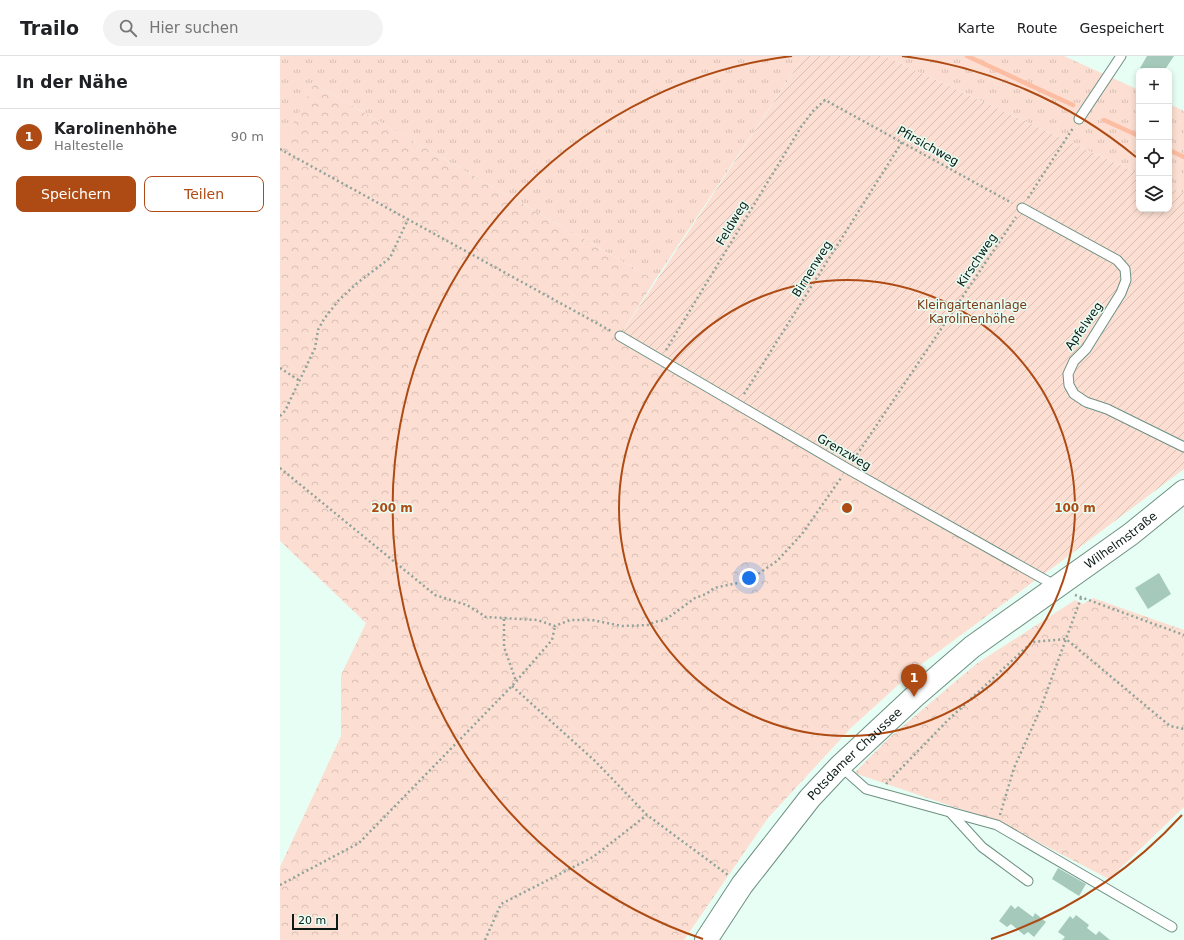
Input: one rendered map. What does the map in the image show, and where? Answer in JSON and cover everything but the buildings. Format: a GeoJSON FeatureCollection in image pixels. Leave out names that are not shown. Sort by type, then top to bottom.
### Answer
{"type":"FeatureCollection","features":[{"type":"Feature","properties":{"kind":"main road","name":"Wilhelmstraße"},"geometry":{"type":"LineString","coordinates":[[1065,591],[1130,534],[1184,491]]}},
{"type":"Feature","properties":{"kind":"main road","name":"Potsdamer Chaussee"},"geometry":{"type":"LineString","coordinates":[[706,940],[742,885],[810,798],[840,766],[914,697],[972,647],[1065,591]]}},
{"type":"Feature","properties":{"kind":"lane"},"geometry":{"type":"LineString","coordinates":[[1079,119],[1121,56]]}},
{"type":"Feature","properties":{"kind":"lane","name":"Apfelweg"},"geometry":{"type":"LineString","coordinates":[[1022,208],[1117,260],[1125,269],[1126,280],[1121,293],[1086,349],[1074,361],[1068,374],[1068,385],[1074,394],[1086,402],[1107,409],[1184,447]]}},
{"type":"Feature","properties":{"kind":"lane","name":"Grenzweg"},"geometry":{"type":"LineString","coordinates":[[620,336],[848,469],[1065,591]]}},
{"type":"Feature","properties":{"kind":"lane"},"geometry":{"type":"LineString","coordinates":[[840,766],[866,789],[997,825],[1172,927]]}},
{"type":"Feature","properties":{"kind":"lane"},"geometry":{"type":"LineString","coordinates":[[949,811],[982,847],[1028,881]]}},
{"type":"Feature","properties":{"kind":"path","name":"Pfirsichweg"},"geometry":{"type":"LineString","coordinates":[[825,100],[1022,208]]}},
{"type":"Feature","properties":{"kind":"path","name":"Feldweg"},"geometry":{"type":"LineString","coordinates":[[660,359],[801,127],[813,111],[825,100]]}},
{"type":"Feature","properties":{"kind":"path","name":"Kirschweg"},"geometry":{"type":"LineString","coordinates":[[555,626],[570,620],[592,620],[622,626],[649,625],[654,622],[665,620],[695,598],[706,594],[714,588],[742,582],[755,576],[777,561],[802,534],[848,469],[1022,208],[1079,119]]}},
{"type":"Feature","properties":{"kind":"path","name":"Birnenweg"},"geometry":{"type":"LineString","coordinates":[[737,404],[902,142]]}},
{"type":"Feature","properties":{"kind":"path"},"geometry":{"type":"LineString","coordinates":[[280,148],[620,336]]}},
{"type":"Feature","properties":{"kind":"path"},"geometry":{"type":"LineString","coordinates":[[280,416],[285,411],[315,348],[318,330],[324,319],[338,301],[356,284],[390,258],[408,219]]}},
{"type":"Feature","properties":{"kind":"path"},"geometry":{"type":"LineString","coordinates":[[280,368],[300,381]]}},
{"type":"Feature","properties":{"kind":"path"},"geometry":{"type":"LineString","coordinates":[[280,468],[435,596],[467,605],[486,617],[537,620],[555,626],[552,640],[512,686],[359,843],[280,885]]}},
{"type":"Feature","properties":{"kind":"path"},"geometry":{"type":"LineString","coordinates":[[1065,591],[1184,636]]}},
{"type":"Feature","properties":{"kind":"path"},"geometry":{"type":"LineString","coordinates":[[997,825],[1014,768],[1040,710],[1081,598]]}},
{"type":"Feature","properties":{"kind":"path"},"geometry":{"type":"LineString","coordinates":[[504,619],[504,647],[516,681]]}},
{"type":"Feature","properties":{"kind":"path"},"geometry":{"type":"LineString","coordinates":[[882,793],[888,780],[947,721],[1032,642],[1066,639],[1170,726],[1184,729]]}},
{"type":"Feature","properties":{"kind":"path"},"geometry":{"type":"LineString","coordinates":[[512,686],[595,761],[647,815],[731,877]]}},
{"type":"Feature","properties":{"kind":"path"},"geometry":{"type":"LineString","coordinates":[[484,940],[501,904],[593,857],[647,815]]}},
{"type":"Feature","properties":{"kind":"green space"},"geometry":{"type":"Polygon","coordinates":[[[280,56],[804,56],[655,280],[314,84],[285,140],[280,137],[280,56]]]}},
{"type":"Feature","properties":{"kind":"green space","name":"Kleingartenanlage Karolinenhöhe"},"geometry":{"type":"Polygon","coordinates":[[[804,56],[884,56],[1136,173],[1136,212],[1172,212],[1172,188],[1184,194],[1184,469],[1043,575],[620,336],[804,56]]]}},
{"type":"Feature","properties":{"kind":"green space"},"geometry":{"type":"Polygon","coordinates":[[[884,56],[1064,56],[1136,89],[1136,173],[884,56]]]}},
{"type":"Feature","properties":{"kind":"green space"},"geometry":{"type":"Polygon","coordinates":[[[314,84],[655,280],[620,336],[1037,579],[919,666],[851,728],[768,818],[684,940],[280,940],[280,867],[341,736],[341,675],[366,623],[280,541],[280,137],[285,139],[314,84]]]}},
{"type":"Feature","properties":{"kind":"green space"},"geometry":{"type":"Polygon","coordinates":[[[1172,105],[1184,111],[1184,194],[1172,188],[1172,105]]]}},
{"type":"Feature","properties":{"kind":"green space"},"geometry":{"type":"Polygon","coordinates":[[[1093,598],[1184,630],[1184,807],[1109,879],[1001,823],[854,773],[889,738],[976,664],[1075,600],[1083,604],[1093,598]]]}},
{"type":"Feature","properties":{"kind":"waterway"},"geometry":{"type":"LineString","coordinates":[[967,56],[1073,105]]}},
{"type":"Feature","properties":{"kind":"waterway"},"geometry":{"type":"LineString","coordinates":[[1104,120],[1136,135]]}},
{"type":"Feature","properties":{"kind":"waterway"},"geometry":{"type":"LineString","coordinates":[[1172,151],[1184,157]]}},
{"type":"Feature","properties":{"kind":"place","name":"Karolinenhöhe"},"geometry":{"type":"Point","coordinates":[914,697]}}]}
